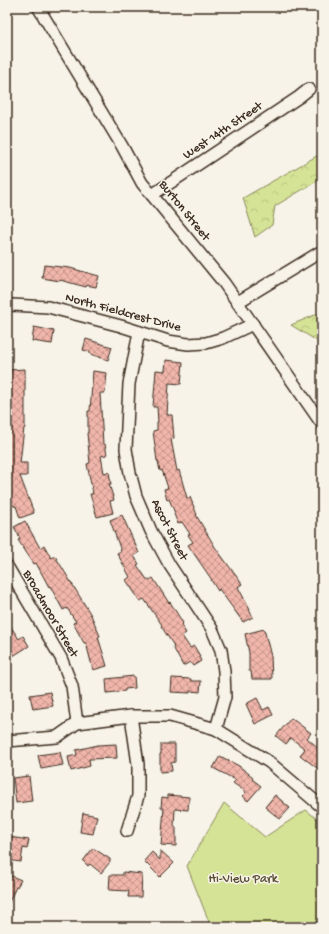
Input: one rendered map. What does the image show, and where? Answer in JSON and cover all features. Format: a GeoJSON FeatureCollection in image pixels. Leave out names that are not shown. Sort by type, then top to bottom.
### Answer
{"type":"FeatureCollection","features":[{"type":"Feature","properties":{"kind":"street","name":"Burton Street"},"geometry":{"type":"LineString","coordinates":[[38,7],[122,146],[142,184],[224,283],[322,424]]}},
{"type":"Feature","properties":{"kind":"street","name":"West 14th Street"},"geometry":{"type":"LineString","coordinates":[[152,195],[309,89]]}},
{"type":"Feature","properties":{"kind":"street"},"geometry":{"type":"LineString","coordinates":[[238,302],[322,251]]}},
{"type":"Feature","properties":{"kind":"street","name":"North Fieldcrest Drive"},"geometry":{"type":"LineString","coordinates":[[7,306],[48,307],[114,324],[168,341],[188,344],[223,338],[252,324]]}},
{"type":"Feature","properties":{"kind":"street","name":"Ascot Street"},"geometry":{"type":"LineString","coordinates":[[139,332],[129,384],[126,449],[130,473],[136,496],[151,531],[169,564],[212,629],[221,650],[224,671],[225,697],[216,729]]}},
{"type":"Feature","properties":{"kind":"street","name":"Broadmoor Street"},"geometry":{"type":"LineString","coordinates":[[7,566],[61,658],[72,686],[77,723]]}},
{"type":"Feature","properties":{"kind":"street"},"geometry":{"type":"LineString","coordinates":[[127,831],[138,796],[138,764],[131,716]]}},
{"type":"Feature","properties":{"kind":"street"},"geometry":{"type":"LineString","coordinates":[[7,741],[57,736],[77,723],[131,716],[170,716],[216,729],[269,762],[322,807]]}},
{"type":"Feature","properties":{"kind":"green space"},"geometry":{"type":"Polygon","coordinates":[[[322,153],[322,178],[275,206],[272,225],[255,237],[243,198],[322,153]]]}},
{"type":"Feature","properties":{"kind":"green space"},"geometry":{"type":"Polygon","coordinates":[[[322,312],[322,344],[291,325],[322,312]]]}},
{"type":"Feature","properties":{"kind":"green space","name":"Hi-View Park"},"geometry":{"type":"Polygon","coordinates":[[[224,803],[265,837],[306,810],[322,823],[322,927],[211,927],[187,866],[224,803]]]}},
{"type":"Feature","properties":{"kind":"building"},"geometry":{"type":"Polygon","coordinates":[[[44,265],[70,268],[99,276],[96,287],[86,285],[86,287],[60,280],[42,278],[44,265]]]}},
{"type":"Feature","properties":{"kind":"building"},"geometry":{"type":"Polygon","coordinates":[[[34,327],[54,331],[52,344],[32,341],[34,327]]]}},
{"type":"Feature","properties":{"kind":"building"},"geometry":{"type":"Polygon","coordinates":[[[86,339],[112,347],[108,360],[83,350],[86,339]]]}},
{"type":"Feature","properties":{"kind":"building"},"geometry":{"type":"Polygon","coordinates":[[[166,360],[183,362],[181,384],[169,383],[167,415],[172,415],[174,438],[171,439],[177,471],[179,470],[187,498],[190,497],[196,515],[215,547],[242,584],[238,587],[253,617],[243,622],[219,589],[218,591],[188,545],[193,542],[188,535],[190,534],[182,522],[178,524],[169,499],[167,500],[164,489],[168,488],[162,470],[160,471],[157,461],[153,431],[157,430],[158,422],[157,407],[153,407],[156,370],[165,371],[166,360]]]}},
{"type":"Feature","properties":{"kind":"building"},"geometry":{"type":"Polygon","coordinates":[[[25,369],[25,428],[20,463],[27,463],[27,476],[20,476],[34,513],[20,518],[16,506],[15,507],[14,505],[7,507],[7,416],[9,416],[9,395],[7,395],[7,384],[9,384],[9,370],[25,369]]]}},
{"type":"Feature","properties":{"kind":"building"},"geometry":{"type":"Polygon","coordinates":[[[93,371],[107,373],[105,393],[100,393],[103,444],[105,444],[107,455],[101,456],[104,473],[109,472],[111,484],[109,484],[114,500],[110,501],[113,513],[97,517],[90,494],[93,494],[87,464],[90,463],[87,433],[93,371]]]}},
{"type":"Feature","properties":{"kind":"building"},"geometry":{"type":"Polygon","coordinates":[[[122,515],[139,553],[134,556],[139,564],[137,565],[148,581],[153,578],[169,603],[170,602],[183,623],[181,625],[186,633],[182,636],[190,648],[194,646],[200,656],[201,661],[193,666],[190,662],[183,666],[173,647],[174,646],[161,626],[162,625],[144,599],[140,601],[126,580],[130,577],[117,553],[121,551],[110,520],[122,515]]]}},
{"type":"Feature","properties":{"kind":"building"},"geometry":{"type":"Polygon","coordinates":[[[25,521],[40,548],[44,545],[51,558],[55,556],[91,615],[100,636],[98,637],[107,666],[93,670],[86,643],[84,643],[73,623],[76,622],[67,608],[63,610],[36,563],[34,564],[18,540],[20,539],[14,527],[25,521]]]}},
{"type":"Feature","properties":{"kind":"building"},"geometry":{"type":"Polygon","coordinates":[[[7,621],[19,639],[23,636],[29,646],[13,656],[7,647],[7,621]]]}},
{"type":"Feature","properties":{"kind":"building"},"geometry":{"type":"Polygon","coordinates":[[[264,629],[271,656],[272,679],[252,679],[251,671],[249,671],[249,653],[245,634],[264,629]]]}},
{"type":"Feature","properties":{"kind":"building"},"geometry":{"type":"Polygon","coordinates":[[[134,676],[135,688],[107,693],[106,679],[134,676]]]}},
{"type":"Feature","properties":{"kind":"building"},"geometry":{"type":"Polygon","coordinates":[[[172,678],[201,681],[200,692],[171,692],[172,678]]]}},
{"type":"Feature","properties":{"kind":"building"},"geometry":{"type":"Polygon","coordinates":[[[50,692],[53,706],[33,709],[30,695],[50,692]]]}},
{"type":"Feature","properties":{"kind":"building"},"geometry":{"type":"Polygon","coordinates":[[[257,698],[263,710],[269,707],[273,715],[255,724],[246,704],[257,698]]]}},
{"type":"Feature","properties":{"kind":"building"},"geometry":{"type":"Polygon","coordinates":[[[291,718],[311,733],[307,738],[322,751],[322,762],[317,768],[300,755],[305,749],[291,738],[286,744],[276,736],[291,718]]]}},
{"type":"Feature","properties":{"kind":"building"},"geometry":{"type":"Polygon","coordinates":[[[116,744],[117,758],[89,759],[90,766],[71,771],[68,757],[77,755],[76,750],[98,745],[116,744]]]}},
{"type":"Feature","properties":{"kind":"building"},"geometry":{"type":"Polygon","coordinates":[[[161,744],[175,744],[175,762],[171,763],[172,771],[160,772],[161,744]]]}},
{"type":"Feature","properties":{"kind":"building"},"geometry":{"type":"Polygon","coordinates":[[[60,752],[63,765],[41,769],[38,755],[60,752]]]}},
{"type":"Feature","properties":{"kind":"building"},"geometry":{"type":"Polygon","coordinates":[[[220,756],[239,766],[253,777],[252,779],[261,786],[248,801],[242,796],[246,792],[233,783],[236,780],[213,768],[220,756]]]}},
{"type":"Feature","properties":{"kind":"building"},"geometry":{"type":"Polygon","coordinates":[[[29,776],[32,801],[16,803],[13,778],[29,776]]]}},
{"type":"Feature","properties":{"kind":"building"},"geometry":{"type":"Polygon","coordinates":[[[168,795],[189,797],[188,810],[175,809],[174,827],[176,827],[176,846],[161,845],[164,808],[161,808],[162,797],[168,798],[168,795]]]}},
{"type":"Feature","properties":{"kind":"building"},"geometry":{"type":"Polygon","coordinates":[[[275,795],[290,808],[280,819],[265,807],[275,795]]]}},
{"type":"Feature","properties":{"kind":"building"},"geometry":{"type":"Polygon","coordinates":[[[83,813],[97,816],[93,834],[80,832],[83,813]]]}},
{"type":"Feature","properties":{"kind":"building"},"geometry":{"type":"Polygon","coordinates":[[[9,837],[29,840],[27,849],[23,848],[21,862],[7,860],[9,837]]]}},
{"type":"Feature","properties":{"kind":"building"},"geometry":{"type":"Polygon","coordinates":[[[93,848],[110,859],[110,862],[101,873],[90,864],[88,866],[83,861],[93,848]]]}},
{"type":"Feature","properties":{"kind":"building"},"geometry":{"type":"Polygon","coordinates":[[[160,850],[174,863],[160,877],[144,861],[152,852],[160,860],[160,850]]]}},
{"type":"Feature","properties":{"kind":"building"},"geometry":{"type":"Polygon","coordinates":[[[123,872],[142,874],[141,897],[128,897],[129,891],[109,890],[110,875],[123,875],[123,872]]]}},
{"type":"Feature","properties":{"kind":"building"},"geometry":{"type":"Polygon","coordinates":[[[7,874],[21,880],[7,906],[7,874]]]}}]}
